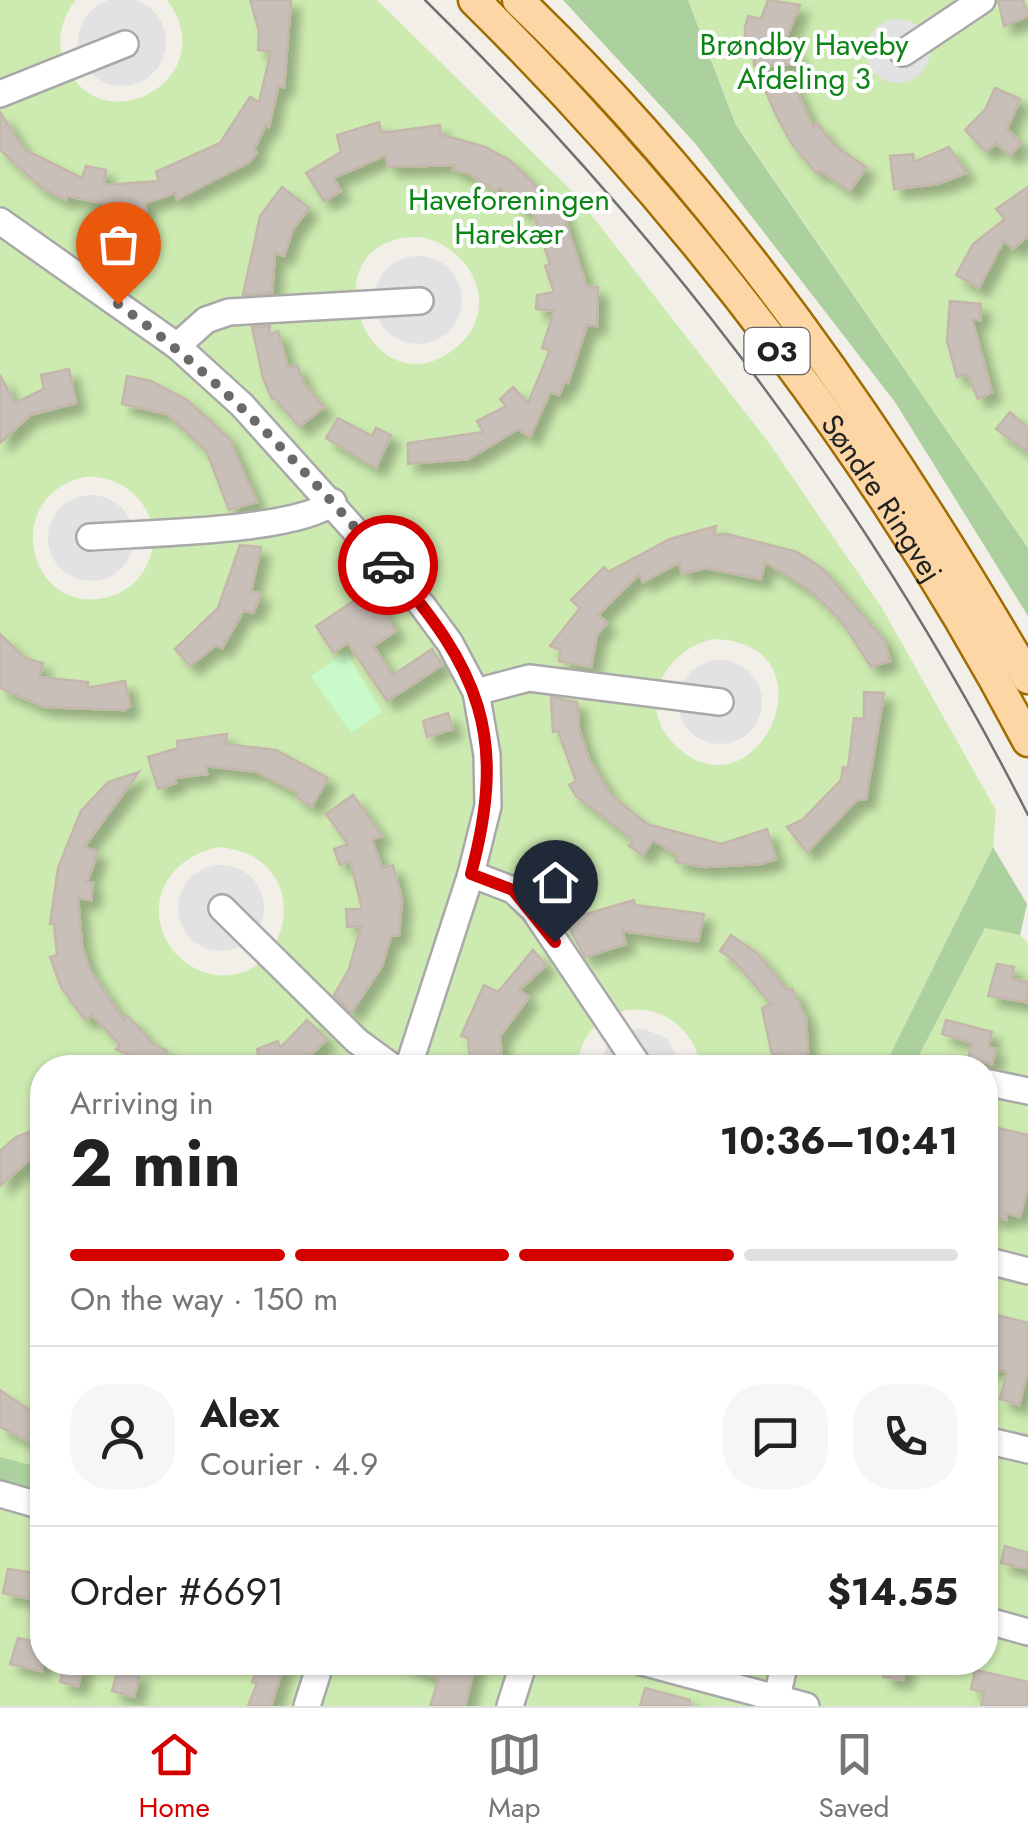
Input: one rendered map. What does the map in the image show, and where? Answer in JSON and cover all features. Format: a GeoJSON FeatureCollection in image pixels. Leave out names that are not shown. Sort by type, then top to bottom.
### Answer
{"type":"FeatureCollection","features":[{"type":"Feature","properties":{"kind":"main road","name":"Søndre Ringvej"},"geometry":{"type":"LineString","coordinates":[[474,0],[521,46],[705,256],[816,402],[932,576],[1028,741]]}},
{"type":"Feature","properties":{"kind":"main road","name":"Søndre Ringvej"},"geometry":{"type":"LineString","coordinates":[[518,0],[648,137],[798,322],[861,408],[954,550],[1028,678]]}},
{"type":"Feature","properties":{"kind":"street"},"geometry":{"type":"LineString","coordinates":[[903,52],[982,0]]}},
{"type":"Feature","properties":{"kind":"street"},"geometry":{"type":"LineString","coordinates":[[0,94],[125,44]]}},
{"type":"Feature","properties":{"kind":"street"},"geometry":{"type":"LineString","coordinates":[[0,220],[177,346],[242,406],[422,605],[450,642],[476,692],[487,754],[488,806],[471,874],[412,1055]]}},
{"type":"Feature","properties":{"kind":"street"},"geometry":{"type":"LineString","coordinates":[[177,346],[206,320],[229,312],[420,301]]}},
{"type":"Feature","properties":{"kind":"street"},"geometry":{"type":"LineString","coordinates":[[90,537],[277,522],[309,514],[332,502]]}},
{"type":"Feature","properties":{"kind":"street"},"geometry":{"type":"LineString","coordinates":[[476,692],[530,678],[720,702]]}},
{"type":"Feature","properties":{"kind":"street"},"geometry":{"type":"LineString","coordinates":[[471,874],[513,890],[534,910],[631,1055]]}},
{"type":"Feature","properties":{"kind":"street"},"geometry":{"type":"LineString","coordinates":[[222,908],[357,1041],[376,1055]]}},
{"type":"Feature","properties":{"kind":"street"},"geometry":{"type":"LineString","coordinates":[[998,1085],[1028,1091]]}},
{"type":"Feature","properties":{"kind":"street"},"geometry":{"type":"LineString","coordinates":[[998,1263],[1028,1271]]}},
{"type":"Feature","properties":{"kind":"street"},"geometry":{"type":"LineString","coordinates":[[998,1443],[1028,1450]]}},
{"type":"Feature","properties":{"kind":"street"},"geometry":{"type":"LineString","coordinates":[[0,1494],[30,1503]]}},
{"type":"Feature","properties":{"kind":"street"},"geometry":{"type":"LineString","coordinates":[[998,1624],[1028,1632]]}},
{"type":"Feature","properties":{"kind":"street"},"geometry":{"type":"LineString","coordinates":[[307,1706],[317,1675]]}},
{"type":"Feature","properties":{"kind":"street"},"geometry":{"type":"LineString","coordinates":[[510,1706],[520,1675]]}},
{"type":"Feature","properties":{"kind":"street"},"geometry":{"type":"LineString","coordinates":[[686,1675],[776,1702],[806,1706]]}},
{"type":"Feature","properties":{"kind":"street"},"geometry":{"type":"LineString","coordinates":[[776,1702],[782,1675]]}},
{"type":"Feature","properties":{"kind":"green space","name":"Haveforeningen Harekær"},"geometry":{"type":"Polygon","coordinates":[[[0,0],[76,0],[62,28],[63,58],[79,85],[101,99],[126,101],[150,94],[169,78],[181,56],[181,29],[167,0],[377,0],[575,194],[769,443],[882,608],[996,810],[993,847],[890,1055],[697,1055],[692,1042],[677,1024],[658,1013],[637,1010],[616,1013],[598,1024],[584,1042],[580,1055],[30,1055],[30,1477],[0,1471],[0,0]],[[421,237],[384,244],[363,263],[356,290],[360,319],[375,344],[398,361],[426,363],[458,346],[471,331],[478,314],[475,281],[466,266],[439,243],[421,237]],[[84,477],[58,488],[41,507],[34,529],[34,552],[43,573],[59,590],[81,599],[108,597],[129,587],[141,575],[151,553],[150,520],[133,493],[102,478],[84,477]],[[713,639],[696,645],[669,667],[661,681],[657,713],[674,744],[704,763],[733,763],[756,748],[772,723],[779,695],[772,668],[751,648],[713,639]],[[220,847],[179,866],[163,890],[160,919],[167,941],[184,961],[201,971],[230,975],[254,966],[272,949],[282,925],[283,900],[274,876],[253,857],[220,847]]]}},
{"type":"Feature","properties":{"kind":"green space"},"geometry":{"type":"Polygon","coordinates":[[[563,0],[688,0],[736,125],[1028,548],[1028,616],[895,402],[694,142],[563,0]]]}},
{"type":"Feature","properties":{"kind":"green space","name":"Brøndby Haveby Afdeling 3"},"geometry":{"type":"Polygon","coordinates":[[[688,0],[1028,0],[1028,548],[736,124],[688,0]]]}},
{"type":"Feature","properties":{"kind":"green space"},"geometry":{"type":"Polygon","coordinates":[[[346,652],[382,712],[351,733],[311,676],[346,652]]]}},
{"type":"Feature","properties":{"kind":"green space"},"geometry":{"type":"Polygon","coordinates":[[[993,847],[1027,904],[1020,935],[985,928],[919,1055],[890,1055],[993,847]]]}},
{"type":"Feature","properties":{"kind":"green space"},"geometry":{"type":"Polygon","coordinates":[[[985,928],[1020,935],[1028,943],[1028,1706],[0,1706],[0,1502],[30,1508],[30,1675],[998,1675],[998,1055],[919,1055],[985,928]]]}},
{"type":"Feature","properties":{"kind":"green space"},"geometry":{"type":"Polygon","coordinates":[[[0,1457],[30,1465],[30,1494],[0,1484],[0,1457]]]}},
{"type":"Feature","properties":{"kind":"shaded area"},"geometry":{"type":"Polygon","coordinates":[[[105,1],[139,1],[159,18],[165,33],[163,59],[139,83],[105,83],[81,59],[81,25],[105,1]]]}},
{"type":"Feature","properties":{"kind":"shaded area"},"geometry":{"type":"Polygon","coordinates":[[[898,19],[921,28],[930,51],[921,74],[898,83],[875,74],[866,51],[875,28],[898,19]]]}},
{"type":"Feature","properties":{"kind":"shaded area"},"geometry":{"type":"Polygon","coordinates":[[[418,256],[435,259],[449,269],[459,283],[459,317],[449,331],[435,341],[418,344],[401,341],[387,331],[377,317],[374,300],[377,283],[387,269],[401,259],[418,256]]]}},
{"type":"Feature","properties":{"kind":"shaded area"},"geometry":{"type":"Polygon","coordinates":[[[83,495],[99,495],[122,507],[131,521],[131,555],[122,569],[99,581],[83,581],[67,574],[55,562],[48,546],[48,530],[55,514],[67,502],[83,495]]]}},
{"type":"Feature","properties":{"kind":"shaded area"},"geometry":{"type":"Polygon","coordinates":[[[720,660],[736,663],[750,672],[759,686],[759,718],[750,732],[736,741],[720,744],[704,741],[690,732],[681,718],[678,702],[681,686],[690,672],[704,663],[720,660]]]}},
{"type":"Feature","properties":{"kind":"shaded area"},"geometry":{"type":"Polygon","coordinates":[[[221,865],[238,868],[252,877],[261,891],[261,925],[252,939],[238,948],[221,951],[204,948],[190,939],[181,925],[178,908],[181,891],[190,877],[204,868],[221,865]]]}},
{"type":"Feature","properties":{"kind":"shaded area"},"geometry":{"type":"Polygon","coordinates":[[[631,1029],[644,1029],[667,1038],[675,1055],[603,1055],[609,1041],[631,1029]]]}},
{"type":"Feature","properties":{"kind":"building"},"geometry":{"type":"Polygon","coordinates":[[[250,0],[291,0],[284,87],[278,86],[269,127],[266,125],[254,149],[257,153],[248,163],[177,199],[175,193],[145,203],[146,210],[113,212],[113,205],[67,196],[66,200],[42,188],[0,150],[0,112],[24,149],[82,178],[86,166],[106,170],[104,185],[159,181],[156,172],[220,143],[250,97],[259,102],[271,51],[258,50],[259,31],[250,0]]]}},
{"type":"Feature","properties":{"kind":"building"},"geometry":{"type":"Polygon","coordinates":[[[768,0],[800,5],[782,48],[795,48],[796,64],[754,66],[753,45],[745,45],[745,28],[748,16],[761,19],[768,0]]]}},
{"type":"Feature","properties":{"kind":"building"},"geometry":{"type":"Polygon","coordinates":[[[998,0],[1023,0],[1028,16],[1004,26],[998,0]]]}},
{"type":"Feature","properties":{"kind":"building"},"geometry":{"type":"Polygon","coordinates":[[[792,81],[813,127],[817,123],[834,145],[866,167],[850,191],[820,170],[817,174],[792,144],[775,113],[766,92],[792,81]]]}},
{"type":"Feature","properties":{"kind":"building"},"geometry":{"type":"Polygon","coordinates":[[[995,88],[1020,99],[1007,129],[1021,143],[1010,156],[996,143],[986,152],[965,130],[985,110],[995,88]]]}},
{"type":"Feature","properties":{"kind":"building"},"geometry":{"type":"Polygon","coordinates":[[[379,122],[381,133],[440,125],[440,134],[485,147],[511,161],[562,211],[587,287],[598,287],[597,326],[587,325],[568,383],[565,381],[559,395],[550,392],[530,437],[518,429],[468,459],[408,464],[408,443],[483,432],[477,421],[506,406],[500,399],[513,387],[528,403],[550,350],[542,348],[554,311],[536,309],[537,295],[554,292],[545,266],[550,264],[531,207],[524,213],[500,187],[497,192],[470,174],[453,170],[454,165],[388,167],[386,155],[333,178],[341,191],[324,201],[306,173],[341,152],[337,135],[379,122]]]}},
{"type":"Feature","properties":{"kind":"building"},"geometry":{"type":"Polygon","coordinates":[[[949,147],[966,173],[938,184],[894,189],[890,156],[913,154],[914,162],[949,147]]]}},
{"type":"Feature","properties":{"kind":"building"},"geometry":{"type":"Polygon","coordinates":[[[282,187],[309,208],[293,229],[284,256],[275,253],[272,293],[243,295],[260,216],[282,187]]]}},
{"type":"Feature","properties":{"kind":"building"},"geometry":{"type":"Polygon","coordinates":[[[1028,187],[1028,236],[1013,249],[1004,240],[979,288],[956,275],[973,244],[1005,219],[996,209],[1028,187]]]}},
{"type":"Feature","properties":{"kind":"building"},"geometry":{"type":"Polygon","coordinates":[[[950,301],[981,304],[980,320],[972,319],[992,392],[978,399],[967,374],[957,377],[947,341],[950,301]]]}},
{"type":"Feature","properties":{"kind":"building"},"geometry":{"type":"Polygon","coordinates":[[[270,326],[269,335],[278,331],[288,367],[297,365],[305,385],[324,407],[299,427],[272,399],[263,378],[252,327],[270,326]]]}},
{"type":"Feature","properties":{"kind":"building"},"geometry":{"type":"Polygon","coordinates":[[[69,369],[76,403],[30,415],[0,443],[0,375],[15,403],[44,389],[41,375],[69,369]]]}},
{"type":"Feature","properties":{"kind":"building"},"geometry":{"type":"Polygon","coordinates":[[[127,376],[151,381],[187,400],[228,437],[257,502],[229,510],[206,450],[167,414],[122,404],[127,376]]]}},
{"type":"Feature","properties":{"kind":"building"},"geometry":{"type":"Polygon","coordinates":[[[1010,412],[1028,428],[1028,452],[996,429],[1010,412]]]}},
{"type":"Feature","properties":{"kind":"building"},"geometry":{"type":"Polygon","coordinates":[[[338,418],[372,436],[376,428],[391,435],[376,468],[326,438],[338,418]]]}},
{"type":"Feature","properties":{"kind":"building"},"geometry":{"type":"Polygon","coordinates":[[[716,526],[714,535],[727,534],[797,552],[823,569],[884,640],[890,661],[871,667],[842,622],[810,590],[765,562],[761,579],[705,568],[682,574],[679,563],[643,582],[639,574],[598,615],[607,623],[597,635],[591,667],[559,661],[561,650],[550,646],[580,608],[571,600],[604,567],[608,572],[670,539],[716,526]]]}},
{"type":"Feature","properties":{"kind":"building"},"geometry":{"type":"Polygon","coordinates":[[[240,545],[261,547],[251,591],[261,594],[253,613],[244,610],[222,648],[216,645],[190,666],[175,649],[218,608],[240,545]]]}},
{"type":"Feature","properties":{"kind":"building"},"geometry":{"type":"Polygon","coordinates":[[[370,590],[396,631],[373,646],[393,675],[432,649],[442,665],[387,701],[348,643],[333,652],[316,626],[370,590]]]}},
{"type":"Feature","properties":{"kind":"building"},"geometry":{"type":"Polygon","coordinates":[[[0,634],[25,658],[43,663],[39,677],[88,682],[87,688],[125,681],[130,706],[125,710],[44,707],[0,688],[0,634]]]}},
{"type":"Feature","properties":{"kind":"building"},"geometry":{"type":"Polygon","coordinates":[[[864,692],[884,693],[866,799],[857,800],[807,852],[787,827],[802,820],[841,780],[843,767],[848,768],[854,718],[864,719],[864,692]]]}},
{"type":"Feature","properties":{"kind":"building"},"geometry":{"type":"Polygon","coordinates":[[[551,697],[577,702],[579,729],[589,759],[611,795],[647,824],[721,844],[767,829],[776,859],[760,864],[704,867],[676,862],[677,855],[653,840],[643,855],[629,846],[633,840],[576,796],[569,785],[576,781],[558,731],[553,732],[551,697]]]}},
{"type":"Feature","properties":{"kind":"building"},"geometry":{"type":"Polygon","coordinates":[[[448,713],[453,729],[427,737],[423,721],[448,713]]]}},
{"type":"Feature","properties":{"kind":"building"},"geometry":{"type":"Polygon","coordinates":[[[227,734],[226,744],[276,750],[328,778],[312,806],[296,797],[298,793],[257,772],[206,766],[207,774],[175,778],[176,783],[158,789],[148,757],[178,748],[177,741],[227,734]]]}},
{"type":"Feature","properties":{"kind":"building"},"geometry":{"type":"Polygon","coordinates":[[[139,772],[84,847],[98,852],[87,882],[93,883],[91,900],[78,898],[82,946],[90,970],[124,1020],[128,1016],[153,1043],[167,1051],[165,1055],[129,1055],[116,1049],[120,1045],[92,1015],[85,1020],[61,987],[50,957],[57,955],[54,923],[50,924],[58,868],[81,811],[108,782],[139,772]]]}},
{"type":"Feature","properties":{"kind":"building"},"geometry":{"type":"Polygon","coordinates":[[[353,795],[382,836],[372,839],[382,868],[393,865],[402,900],[399,935],[391,936],[382,966],[351,1013],[334,995],[349,969],[361,926],[347,927],[346,909],[362,909],[350,861],[340,865],[334,849],[348,844],[326,814],[353,795]]]}},
{"type":"Feature","properties":{"kind":"building"},"geometry":{"type":"Polygon","coordinates":[[[634,900],[635,905],[704,914],[698,941],[622,931],[626,944],[585,957],[565,920],[634,900]]]}},
{"type":"Feature","properties":{"kind":"building"},"geometry":{"type":"Polygon","coordinates":[[[731,935],[757,953],[787,990],[792,988],[806,1018],[808,1053],[772,1055],[762,1008],[771,1004],[734,961],[720,951],[731,935]]]}},
{"type":"Feature","properties":{"kind":"building"},"geometry":{"type":"Polygon","coordinates":[[[533,950],[546,965],[519,990],[529,997],[500,1036],[502,1055],[470,1055],[468,1038],[461,1036],[484,985],[498,992],[533,950]]]}},
{"type":"Feature","properties":{"kind":"building"},"geometry":{"type":"Polygon","coordinates":[[[997,964],[1014,967],[1012,979],[1028,982],[1026,1002],[988,996],[997,964]]]}},
{"type":"Feature","properties":{"kind":"building"},"geometry":{"type":"Polygon","coordinates":[[[307,1020],[327,1039],[308,1055],[258,1055],[257,1049],[278,1041],[280,1048],[307,1020]]]}},
{"type":"Feature","properties":{"kind":"building"},"geometry":{"type":"Polygon","coordinates":[[[946,1020],[992,1032],[988,1047],[996,1049],[994,1055],[969,1055],[972,1043],[942,1034],[946,1020]]]}},
{"type":"Feature","properties":{"kind":"building"},"geometry":{"type":"Polygon","coordinates":[[[998,1128],[1028,1135],[1028,1187],[1020,1217],[1007,1213],[1006,1220],[998,1218],[998,1128]]]}},
{"type":"Feature","properties":{"kind":"building"},"geometry":{"type":"Polygon","coordinates":[[[30,1132],[30,1160],[0,1186],[0,1151],[16,1137],[30,1132]]]}},
{"type":"Feature","properties":{"kind":"building"},"geometry":{"type":"Polygon","coordinates":[[[998,1315],[1028,1323],[1028,1370],[1019,1405],[1000,1399],[1007,1372],[998,1370],[998,1315]]]}},
{"type":"Feature","properties":{"kind":"building"},"geometry":{"type":"Polygon","coordinates":[[[0,1390],[30,1411],[30,1442],[0,1427],[0,1390]]]}},
{"type":"Feature","properties":{"kind":"building"},"geometry":{"type":"Polygon","coordinates":[[[1005,1546],[1028,1553],[1028,1569],[1001,1563],[1005,1546]]]}},
{"type":"Feature","properties":{"kind":"building"},"geometry":{"type":"Polygon","coordinates":[[[8,1569],[30,1572],[30,1599],[3,1593],[8,1569]]]}},
{"type":"Feature","properties":{"kind":"building"},"geometry":{"type":"Polygon","coordinates":[[[18,1638],[30,1640],[30,1668],[10,1664],[18,1638]]]}},
{"type":"Feature","properties":{"kind":"building"},"geometry":{"type":"Polygon","coordinates":[[[61,1675],[81,1675],[78,1686],[60,1682],[61,1675]]]}},
{"type":"Feature","properties":{"kind":"building"},"geometry":{"type":"Polygon","coordinates":[[[116,1675],[140,1675],[134,1697],[112,1691],[116,1675]]]}},
{"type":"Feature","properties":{"kind":"building"},"geometry":{"type":"Polygon","coordinates":[[[254,1675],[281,1675],[271,1706],[248,1706],[257,1683],[252,1682],[254,1675]]]}},
{"type":"Feature","properties":{"kind":"building"},"geometry":{"type":"Polygon","coordinates":[[[430,1675],[473,1675],[465,1706],[430,1706],[439,1679],[430,1675]]]}},
{"type":"Feature","properties":{"kind":"building"},"geometry":{"type":"Polygon","coordinates":[[[883,1675],[904,1675],[903,1680],[883,1675]]]}},
{"type":"Feature","properties":{"kind":"building"},"geometry":{"type":"Polygon","coordinates":[[[974,1675],[1028,1682],[1028,1706],[981,1706],[984,1692],[971,1689],[974,1675]]]}},
{"type":"Feature","properties":{"kind":"building"},"geometry":{"type":"Polygon","coordinates":[[[645,1688],[690,1700],[690,1706],[640,1706],[645,1688]]]}},
{"type":"Feature","properties":{"kind":"tram line"},"geometry":{"type":"LineString","coordinates":[[425,0],[600,185],[760,383],[834,486],[903,593],[968,702],[1028,815]]}},
{"type":"Feature","properties":{"kind":"way so far"},"geometry":{"type":"LineString","coordinates":[[118,304],[177,346],[242,406],[388,565]]}},
{"type":"Feature","properties":{"kind":"route"},"geometry":{"type":"LineString","coordinates":[[388,565],[450,642],[476,692],[487,754],[488,806],[471,874],[513,890],[534,910],[555,942]]}}]}
